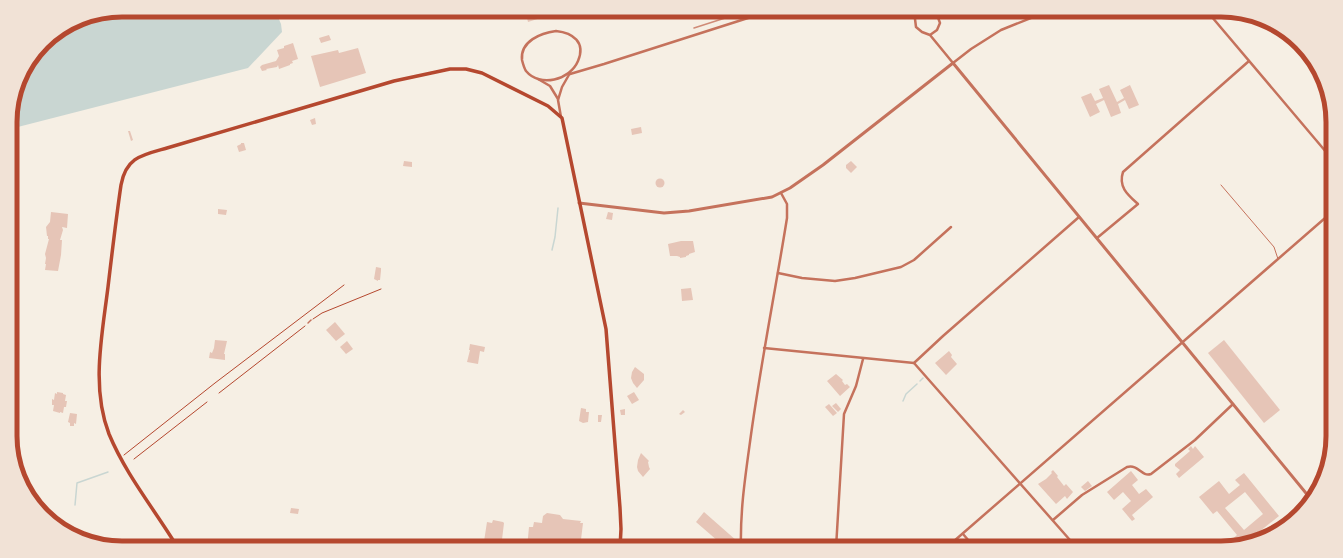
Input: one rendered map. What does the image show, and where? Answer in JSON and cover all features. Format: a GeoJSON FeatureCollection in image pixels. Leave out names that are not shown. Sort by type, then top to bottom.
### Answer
{"type":"FeatureCollection","features":[{"type":"Feature","properties":{"kind":"main road"},"geometry":{"type":"LineString","coordinates":[[174,541],[121,458],[109,434],[104,418],[100,393],[99,364],[121,183],[126,168],[136,159],[160,150],[394,81],[450,69],[466,69],[482,73],[548,106],[562,118],[604,317],[608,351],[620,513],[620,541]]}},
{"type":"Feature","properties":{"kind":"street"},"geometry":{"type":"LineString","coordinates":[[570,74],[751,17]]}},
{"type":"Feature","properties":{"kind":"street"},"geometry":{"type":"LineString","coordinates":[[916,17],[916,27],[922,32],[930,34],[1308,495]]}},
{"type":"Feature","properties":{"kind":"street"},"geometry":{"type":"LineString","coordinates":[[930,34],[934,33],[939,27],[939,17]]}},
{"type":"Feature","properties":{"kind":"street"},"geometry":{"type":"LineString","coordinates":[[579,202],[664,213],[689,211],[772,197],[781,193],[823,165],[953,63],[992,35],[1033,17]]}},
{"type":"Feature","properties":{"kind":"street"},"geometry":{"type":"LineString","coordinates":[[1212,17],[1326,152]]}},
{"type":"Feature","properties":{"kind":"street"},"geometry":{"type":"LineString","coordinates":[[558,100],[562,88],[578,62],[581,47],[578,40],[574,37],[563,32],[556,31],[547,32],[535,37],[531,40],[522,54],[526,70],[550,86],[558,100],[562,118]]}},
{"type":"Feature","properties":{"kind":"street"},"geometry":{"type":"LineString","coordinates":[[1096,238],[1138,204],[1127,194],[1122,186],[1120,178],[1123,172],[1249,61]]}},
{"type":"Feature","properties":{"kind":"street"},"geometry":{"type":"LineString","coordinates":[[537,78],[552,80],[558,79],[565,76],[573,69]]}},
{"type":"Feature","properties":{"kind":"street"},"geometry":{"type":"LineString","coordinates":[[741,541],[740,524],[742,500],[754,408],[788,214],[786,201],[781,193]]}},
{"type":"Feature","properties":{"kind":"street"},"geometry":{"type":"LineString","coordinates":[[914,363],[1079,217]]}},
{"type":"Feature","properties":{"kind":"street"},"geometry":{"type":"LineString","coordinates":[[954,541],[1326,217]]}},
{"type":"Feature","properties":{"kind":"street"},"geometry":{"type":"LineString","coordinates":[[778,273],[802,278],[835,281],[901,267],[914,260],[950,227]]}},
{"type":"Feature","properties":{"kind":"street"},"geometry":{"type":"LineString","coordinates":[[308,323],[311,320]]}},
{"type":"Feature","properties":{"kind":"street"},"geometry":{"type":"LineString","coordinates":[[764,348],[914,363],[1071,541]]}},
{"type":"Feature","properties":{"kind":"street"},"geometry":{"type":"LineString","coordinates":[[836,541],[844,414],[857,384],[863,358]]}},
{"type":"Feature","properties":{"kind":"street"},"geometry":{"type":"LineString","coordinates":[[1053,520],[1082,495],[1127,467],[1135,467],[1145,474],[1151,474],[1195,440],[1233,404]]}},
{"type":"Feature","properties":{"kind":"street"},"geometry":{"type":"LineString","coordinates":[[963,534],[969,541]]}},
{"type":"Feature","properties":{"kind":"lane"},"geometry":{"type":"LineString","coordinates":[[1221,185],[1274,247],[1278,259]]}},
{"type":"Feature","properties":{"kind":"path"},"geometry":{"type":"LineString","coordinates":[[121,458],[215,383],[344,284]]}},
{"type":"Feature","properties":{"kind":"path"},"geometry":{"type":"LineString","coordinates":[[311,320],[322,313],[381,289]]}},
{"type":"Feature","properties":{"kind":"path"},"geometry":{"type":"LineString","coordinates":[[219,393],[308,323]]}},
{"type":"Feature","properties":{"kind":"path"},"geometry":{"type":"LineString","coordinates":[[134,459],[207,402]]}},
{"type":"Feature","properties":{"kind":"shaded area"},"geometry":{"type":"Polygon","coordinates":[[[115,17],[278,17],[282,32],[248,68],[17,127],[18,108],[25,82],[39,58],[53,43],[69,31],[101,19],[115,17]]]}},
{"type":"Feature","properties":{"kind":"shaded area"},"geometry":{"type":"Polygon","coordinates":[[[392,17],[421,17],[403,19],[392,17]]]}},
{"type":"Feature","properties":{"kind":"pier"},"geometry":{"type":"Polygon","coordinates":[[[412,17],[419,17],[419,20],[413,20],[412,17]]]}},
{"type":"Feature","properties":{"kind":"building"},"geometry":{"type":"Polygon","coordinates":[[[527,17],[544,17],[528,22],[527,17]]]}},
{"type":"Feature","properties":{"kind":"building"},"geometry":{"type":"Polygon","coordinates":[[[329,35],[331,40],[321,43],[319,38],[329,35]]]}},
{"type":"Feature","properties":{"kind":"building"},"geometry":{"type":"Polygon","coordinates":[[[293,43],[298,59],[292,61],[293,63],[290,65],[279,69],[278,65],[277,67],[262,71],[260,67],[262,65],[276,61],[279,56],[277,50],[293,43]]]}},
{"type":"Feature","properties":{"kind":"building"},"geometry":{"type":"Polygon","coordinates":[[[358,48],[366,73],[320,87],[311,56],[338,50],[339,53],[358,48]]]}},
{"type":"Feature","properties":{"kind":"building"},"geometry":{"type":"Polygon","coordinates":[[[1109,85],[1117,102],[1124,98],[1120,90],[1130,85],[1139,105],[1129,109],[1125,100],[1118,104],[1121,113],[1111,117],[1104,100],[1096,104],[1100,112],[1090,117],[1081,97],[1091,93],[1095,101],[1103,98],[1099,89],[1109,85]]]}},
{"type":"Feature","properties":{"kind":"building"},"geometry":{"type":"Polygon","coordinates":[[[315,118],[316,124],[312,125],[310,120],[315,118]]]}},
{"type":"Feature","properties":{"kind":"building"},"geometry":{"type":"Polygon","coordinates":[[[641,127],[642,133],[632,135],[631,129],[641,127]]]}},
{"type":"Feature","properties":{"kind":"building"},"geometry":{"type":"Polygon","coordinates":[[[128,131],[130,131],[133,140],[131,141],[128,131]]]}},
{"type":"Feature","properties":{"kind":"building"},"geometry":{"type":"Polygon","coordinates":[[[244,143],[246,150],[239,152],[237,146],[244,143]]]}},
{"type":"Feature","properties":{"kind":"building"},"geometry":{"type":"Polygon","coordinates":[[[404,161],[412,162],[412,167],[403,166],[404,161]]]}},
{"type":"Feature","properties":{"kind":"building"},"geometry":{"type":"Polygon","coordinates":[[[851,161],[857,167],[851,173],[846,168],[846,165],[851,161]]]}},
{"type":"Feature","properties":{"kind":"building"},"geometry":{"type":"Polygon","coordinates":[[[658,179],[662,179],[664,183],[662,187],[658,187],[656,185],[656,181],[658,179]]]}},
{"type":"Feature","properties":{"kind":"building"},"geometry":{"type":"Polygon","coordinates":[[[218,209],[227,210],[226,215],[218,214],[218,209]]]}},
{"type":"Feature","properties":{"kind":"building"},"geometry":{"type":"Polygon","coordinates":[[[51,212],[68,214],[67,228],[62,227],[63,230],[60,240],[62,240],[61,255],[58,271],[45,270],[45,254],[49,239],[47,236],[46,227],[50,222],[51,212]]]}},
{"type":"Feature","properties":{"kind":"building"},"geometry":{"type":"Polygon","coordinates":[[[608,212],[613,213],[612,220],[606,219],[608,212]]]}},
{"type":"Feature","properties":{"kind":"building"},"geometry":{"type":"Polygon","coordinates":[[[681,241],[693,241],[695,252],[686,257],[680,258],[677,256],[670,256],[668,244],[681,241]]]}},
{"type":"Feature","properties":{"kind":"building"},"geometry":{"type":"Polygon","coordinates":[[[376,267],[381,268],[380,280],[378,281],[374,279],[376,267]]]}},
{"type":"Feature","properties":{"kind":"building"},"geometry":{"type":"Polygon","coordinates":[[[691,288],[693,300],[682,301],[681,289],[691,288]]]}},
{"type":"Feature","properties":{"kind":"building"},"geometry":{"type":"Polygon","coordinates":[[[335,322],[345,334],[336,341],[326,330],[335,322]]]}},
{"type":"Feature","properties":{"kind":"building"},"geometry":{"type":"Polygon","coordinates":[[[215,340],[227,341],[224,354],[225,360],[209,358],[210,352],[212,353],[214,348],[215,340]]]}},
{"type":"Feature","properties":{"kind":"building"},"geometry":{"type":"Polygon","coordinates":[[[1224,340],[1280,410],[1264,423],[1208,353],[1224,340]]]}},
{"type":"Feature","properties":{"kind":"building"},"geometry":{"type":"Polygon","coordinates":[[[347,341],[353,349],[346,354],[340,347],[347,341]]]}},
{"type":"Feature","properties":{"kind":"building"},"geometry":{"type":"Polygon","coordinates":[[[470,344],[485,347],[484,352],[480,351],[478,364],[467,362],[470,344]]]}},
{"type":"Feature","properties":{"kind":"building"},"geometry":{"type":"Polygon","coordinates":[[[949,351],[952,355],[951,357],[957,364],[946,375],[935,363],[949,351]]]}},
{"type":"Feature","properties":{"kind":"building"},"geometry":{"type":"Polygon","coordinates":[[[635,367],[644,374],[644,380],[637,388],[631,378],[635,367]]]}},
{"type":"Feature","properties":{"kind":"building"},"geometry":{"type":"Polygon","coordinates":[[[836,374],[843,380],[842,381],[845,385],[847,384],[850,387],[840,396],[827,381],[836,374]]]}},
{"type":"Feature","properties":{"kind":"building"},"geometry":{"type":"Polygon","coordinates":[[[57,392],[66,395],[66,407],[64,407],[63,413],[53,411],[54,405],[52,405],[52,399],[54,400],[55,393],[57,394],[57,392]]]}},
{"type":"Feature","properties":{"kind":"building"},"geometry":{"type":"Polygon","coordinates":[[[634,392],[639,400],[632,404],[627,396],[634,392]]]}},
{"type":"Feature","properties":{"kind":"building"},"geometry":{"type":"Polygon","coordinates":[[[836,403],[841,409],[838,412],[832,406],[836,403]]]}},
{"type":"Feature","properties":{"kind":"building"},"geometry":{"type":"Polygon","coordinates":[[[829,404],[837,413],[833,416],[825,407],[829,404]]]}},
{"type":"Feature","properties":{"kind":"building"},"geometry":{"type":"Polygon","coordinates":[[[581,408],[586,409],[586,412],[589,412],[588,422],[583,423],[579,421],[581,408]]]}},
{"type":"Feature","properties":{"kind":"building"},"geometry":{"type":"Polygon","coordinates":[[[625,409],[625,415],[621,415],[620,410],[625,409]]]}},
{"type":"Feature","properties":{"kind":"building"},"geometry":{"type":"Polygon","coordinates":[[[683,410],[685,412],[681,415],[679,414],[683,410]]]}},
{"type":"Feature","properties":{"kind":"building"},"geometry":{"type":"Polygon","coordinates":[[[70,413],[77,414],[76,424],[74,423],[74,426],[70,426],[70,423],[68,422],[70,413]]]}},
{"type":"Feature","properties":{"kind":"building"},"geometry":{"type":"Polygon","coordinates":[[[598,415],[602,415],[601,422],[598,422],[598,415]]]}},
{"type":"Feature","properties":{"kind":"building"},"geometry":{"type":"Polygon","coordinates":[[[1191,446],[1193,449],[1195,446],[1204,457],[1179,478],[1176,474],[1180,470],[1175,466],[1175,464],[1190,451],[1188,449],[1191,446]]]}},
{"type":"Feature","properties":{"kind":"building"},"geometry":{"type":"Polygon","coordinates":[[[641,453],[649,461],[650,469],[643,477],[638,471],[637,467],[641,453]]]}},
{"type":"Feature","properties":{"kind":"building"},"geometry":{"type":"Polygon","coordinates":[[[1053,470],[1064,486],[1066,484],[1073,492],[1067,499],[1065,496],[1056,504],[1038,484],[1046,479],[1053,470]]]}},
{"type":"Feature","properties":{"kind":"building"},"geometry":{"type":"Polygon","coordinates":[[[1131,471],[1138,480],[1132,485],[1139,494],[1146,489],[1153,497],[1132,515],[1135,519],[1132,521],[1122,509],[1131,501],[1123,492],[1114,500],[1107,492],[1131,471]]]}},
{"type":"Feature","properties":{"kind":"building"},"geometry":{"type":"Polygon","coordinates":[[[1244,473],[1279,516],[1255,535],[1231,541],[1237,535],[1217,511],[1213,514],[1199,497],[1219,481],[1229,494],[1240,485],[1235,480],[1244,473]],[[1245,492],[1225,508],[1244,530],[1263,514],[1245,492]]]}},
{"type":"Feature","properties":{"kind":"building"},"geometry":{"type":"Polygon","coordinates":[[[1088,481],[1092,486],[1085,491],[1081,487],[1088,481]]]}},
{"type":"Feature","properties":{"kind":"building"},"geometry":{"type":"Polygon","coordinates":[[[291,508],[299,509],[298,514],[290,513],[291,508]]]}},
{"type":"Feature","properties":{"kind":"building"},"geometry":{"type":"Polygon","coordinates":[[[704,512],[737,541],[718,541],[696,522],[704,512]]]}},
{"type":"Feature","properties":{"kind":"building"},"geometry":{"type":"Polygon","coordinates":[[[547,513],[560,515],[563,519],[581,521],[580,523],[583,523],[581,541],[528,541],[529,527],[533,527],[534,522],[542,523],[543,516],[547,513]]]}},
{"type":"Feature","properties":{"kind":"building"},"geometry":{"type":"Polygon","coordinates":[[[493,520],[504,523],[502,541],[484,541],[487,522],[492,523],[493,520]]]}},
{"type":"Feature","properties":{"kind":"waterway"},"geometry":{"type":"LineString","coordinates":[[552,250],[558,208]]}},
{"type":"Feature","properties":{"kind":"waterway"},"geometry":{"type":"LineString","coordinates":[[920,381],[923,378]]}},
{"type":"Feature","properties":{"kind":"waterway"},"geometry":{"type":"LineString","coordinates":[[903,401],[906,394],[917,384]]}},
{"type":"Feature","properties":{"kind":"waterway"},"geometry":{"type":"LineString","coordinates":[[75,505],[77,483],[108,472]]}},
{"type":"Feature","properties":{"kind":"railway"},"geometry":{"type":"LineString","coordinates":[[694,28],[728,17]]}}]}
